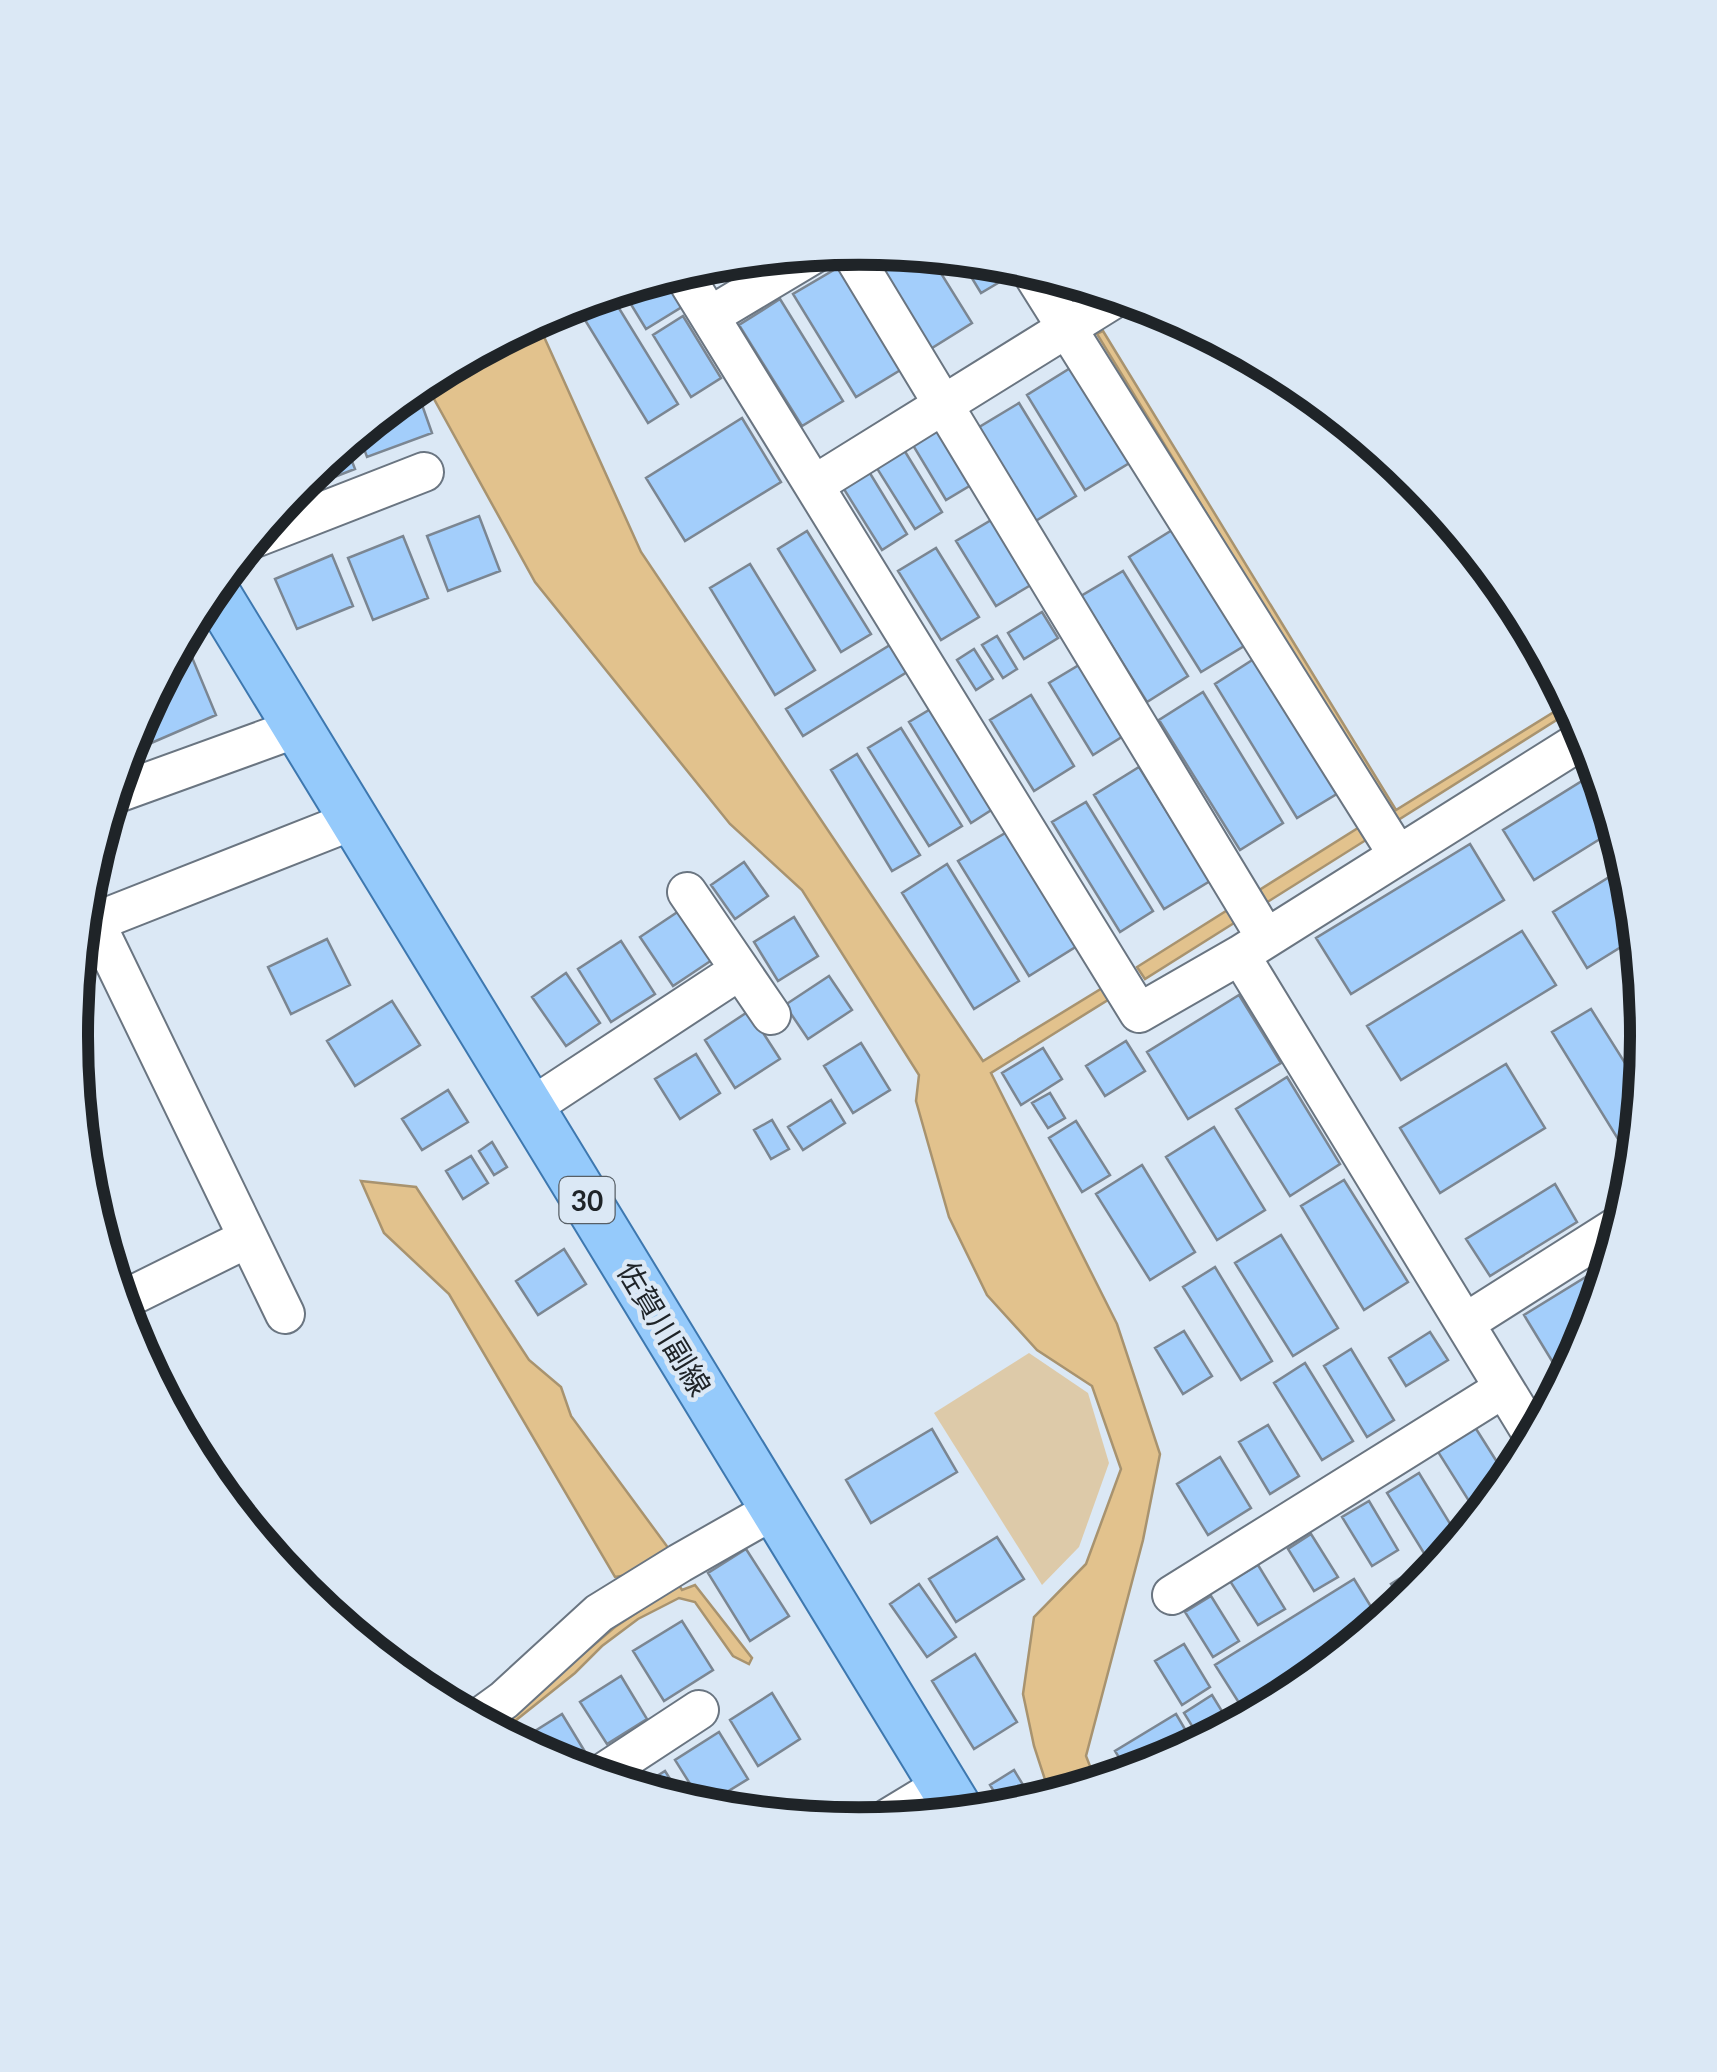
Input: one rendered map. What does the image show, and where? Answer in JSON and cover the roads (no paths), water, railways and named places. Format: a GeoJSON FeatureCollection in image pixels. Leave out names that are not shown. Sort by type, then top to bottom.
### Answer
{"type":"FeatureCollection","features":[{"type":"Feature","properties":{"kind":"main road","name":"佐賀川副線"},"geometry":{"type":"LineString","coordinates":[[221,602],[952,1800]]}},
{"type":"Feature","properties":{"kind":"street"},"geometry":{"type":"LineString","coordinates":[[858,265],[1232,882],[1253,946],[1525,1423]]}},
{"type":"Feature","properties":{"kind":"street"},"geometry":{"type":"LineString","coordinates":[[710,316],[788,269]]}},
{"type":"Feature","properties":{"kind":"street"},"geometry":{"type":"LineString","coordinates":[[690,284],[1139,1014],[1573,746]]}},
{"type":"Feature","properties":{"kind":"street"},"geometry":{"type":"LineString","coordinates":[[1041,287],[1398,855]]}},
{"type":"Feature","properties":{"kind":"street"},"geometry":{"type":"LineString","coordinates":[[814,485],[1104,306]]}},
{"type":"Feature","properties":{"kind":"street"},"geometry":{"type":"LineString","coordinates":[[280,527],[424,472]]}},
{"type":"Feature","properties":{"kind":"street"},"geometry":{"type":"LineString","coordinates":[[128,789],[298,728]]}},
{"type":"Feature","properties":{"kind":"street"},"geometry":{"type":"LineString","coordinates":[[96,922],[354,820]]}},
{"type":"Feature","properties":{"kind":"street"},"geometry":{"type":"LineString","coordinates":[[686,892],[771,1015]]}},
{"type":"Feature","properties":{"kind":"street"},"geometry":{"type":"LineString","coordinates":[[96,924],[285,1314]]}},
{"type":"Feature","properties":{"kind":"street"},"geometry":{"type":"LineString","coordinates":[[530,1108],[740,970]]}},
{"type":"Feature","properties":{"kind":"street"},"geometry":{"type":"LineString","coordinates":[[1465,1323],[1603,1236]]}},
{"type":"Feature","properties":{"kind":"street"},"geometry":{"type":"LineString","coordinates":[[132,1295],[248,1238]]}},
{"type":"Feature","properties":{"kind":"street"},"geometry":{"type":"LineString","coordinates":[[1172,1594],[1504,1388]]}},
{"type":"Feature","properties":{"kind":"street"},"geometry":{"type":"LineString","coordinates":[[488,1712],[599,1614],[775,1508]]}},
{"type":"Feature","properties":{"kind":"street"},"geometry":{"type":"LineString","coordinates":[[613,1767],[699,1710]]}}]}
